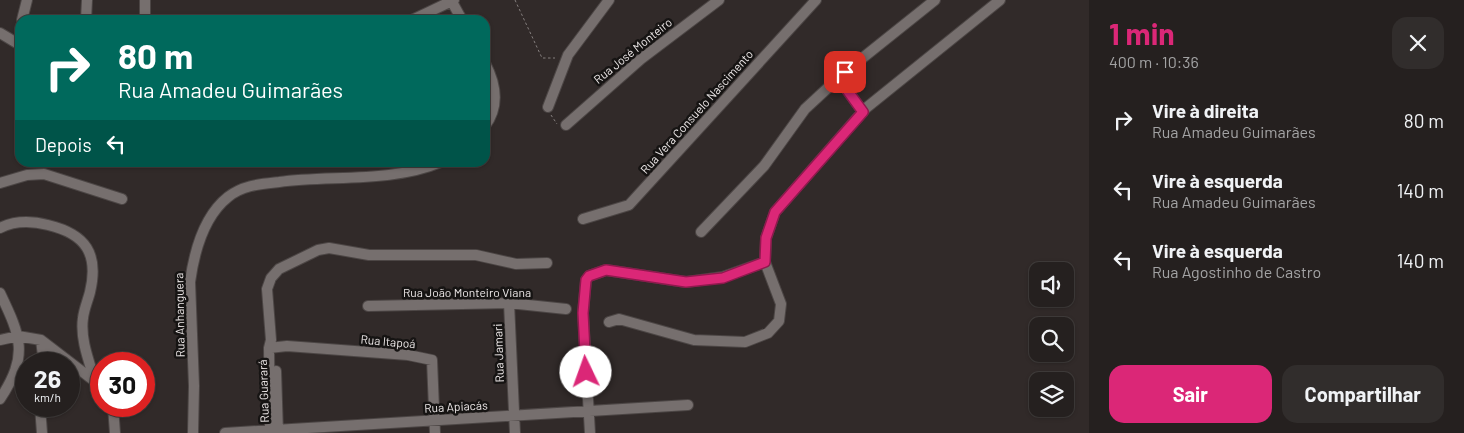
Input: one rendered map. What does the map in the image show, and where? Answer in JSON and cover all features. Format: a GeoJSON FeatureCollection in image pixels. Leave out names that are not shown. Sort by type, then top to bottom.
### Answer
{"type":"FeatureCollection","features":[{"type":"Feature","properties":{"kind":"street"},"geometry":{"type":"LineString","coordinates":[[23,15],[27,0]]}},
{"type":"Feature","properties":{"kind":"street"},"geometry":{"type":"LineString","coordinates":[[86,15],[87,0]]}},
{"type":"Feature","properties":{"kind":"street"},"geometry":{"type":"LineString","coordinates":[[145,0],[145,15]]}},
{"type":"Feature","properties":{"kind":"street"},"geometry":{"type":"LineString","coordinates":[[422,15],[452,0],[460,15]]}},
{"type":"Feature","properties":{"kind":"street"},"geometry":{"type":"LineString","coordinates":[[548,107],[550,96],[568,55],[609,0]]}},
{"type":"Feature","properties":{"kind":"street","name":"Rua José Monteiro"},"geometry":{"type":"LineString","coordinates":[[566,125],[641,59],[719,0]]}},
{"type":"Feature","properties":{"kind":"street","name":"Rua Vera Consuelo Nascimento"},"geometry":{"type":"LineString","coordinates":[[583,219],[629,205],[816,0]]}},
{"type":"Feature","properties":{"kind":"street"},"geometry":{"type":"LineString","coordinates":[[701,232],[764,166],[806,109],[842,74],[935,0]]}},
{"type":"Feature","properties":{"kind":"street"},"geometry":{"type":"LineString","coordinates":[[609,322],[619,319],[694,340],[745,342],[768,333],[779,321],[781,304],[765,262],[766,238],[775,212],[863,112],[1000,0]]}},
{"type":"Feature","properties":{"kind":"street"},"geometry":{"type":"LineString","coordinates":[[0,33],[15,42]]}},
{"type":"Feature","properties":{"kind":"street"},"geometry":{"type":"LineString","coordinates":[[842,74],[842,83],[863,112]]}},
{"type":"Feature","properties":{"kind":"street"},"geometry":{"type":"LineString","coordinates":[[490,81],[496,94],[493,115],[490,119]]}},
{"type":"Feature","properties":{"kind":"street","name":"Rua Anhanguera"},"geometry":{"type":"LineString","coordinates":[[193,433],[194,386],[190,282],[192,268],[204,231],[221,204],[240,189],[252,186],[293,180],[380,175],[429,167]]}},
{"type":"Feature","properties":{"kind":"street"},"geometry":{"type":"LineString","coordinates":[[0,183],[27,175],[44,174],[122,199]]}},
{"type":"Feature","properties":{"kind":"street"},"geometry":{"type":"LineString","coordinates":[[0,228],[9,224],[32,221],[62,228],[82,240],[91,252],[94,273],[82,318],[85,347],[90,361]]}},
{"type":"Feature","properties":{"kind":"street","name":"Rua Guarará"},"geometry":{"type":"LineString","coordinates":[[274,432],[272,345],[267,289],[271,278],[279,269],[307,254],[329,248],[369,255],[476,255],[516,264],[547,263]]}},
{"type":"Feature","properties":{"kind":"street"},"geometry":{"type":"LineString","coordinates":[[590,433],[583,313],[586,280],[589,276],[606,270],[686,282],[723,278],[765,262]]}},
{"type":"Feature","properties":{"kind":"street"},"geometry":{"type":"LineString","coordinates":[[0,293],[18,336],[19,359],[0,399]]}},
{"type":"Feature","properties":{"kind":"street","name":"Rua João Monteiro Viana"},"geometry":{"type":"LineString","coordinates":[[368,306],[509,303],[566,309]]}},
{"type":"Feature","properties":{"kind":"street","name":"Rua Jamari"},"geometry":{"type":"LineString","coordinates":[[509,303],[515,433]]}},
{"type":"Feature","properties":{"kind":"street"},"geometry":{"type":"LineString","coordinates":[[0,340],[18,336],[41,340],[90,378]]}},
{"type":"Feature","properties":{"kind":"street"},"geometry":{"type":"LineString","coordinates":[[41,340],[42,352]]}},
{"type":"Feature","properties":{"kind":"street","name":"Rua Itapoá"},"geometry":{"type":"LineString","coordinates":[[272,345],[408,355],[432,360],[435,433]]}},
{"type":"Feature","properties":{"kind":"street","name":"Rua Apiacás"},"geometry":{"type":"LineString","coordinates":[[225,433],[362,429],[435,420],[688,405]]}},
{"type":"Feature","properties":{"kind":"street"},"geometry":{"type":"LineString","coordinates":[[41,417],[42,433]]}},
{"type":"Feature","properties":{"kind":"street"},"geometry":{"type":"LineString","coordinates":[[114,417],[115,433]]}},
{"type":"Feature","properties":{"kind":"path"},"geometry":{"type":"LineString","coordinates":[[515,0],[542,58],[553,59],[568,55]]}},
{"type":"Feature","properties":{"kind":"path"},"geometry":{"type":"LineString","coordinates":[[548,107],[557,124],[561,126],[566,125]]}},
{"type":"Feature","properties":{"kind":"route"},"geometry":{"type":"LineString","coordinates":[[586,372],[583,313],[586,280],[589,276],[606,270],[686,282],[723,278],[765,262],[766,238],[775,212],[863,112],[842,83],[842,74],[845,72]]}}]}
